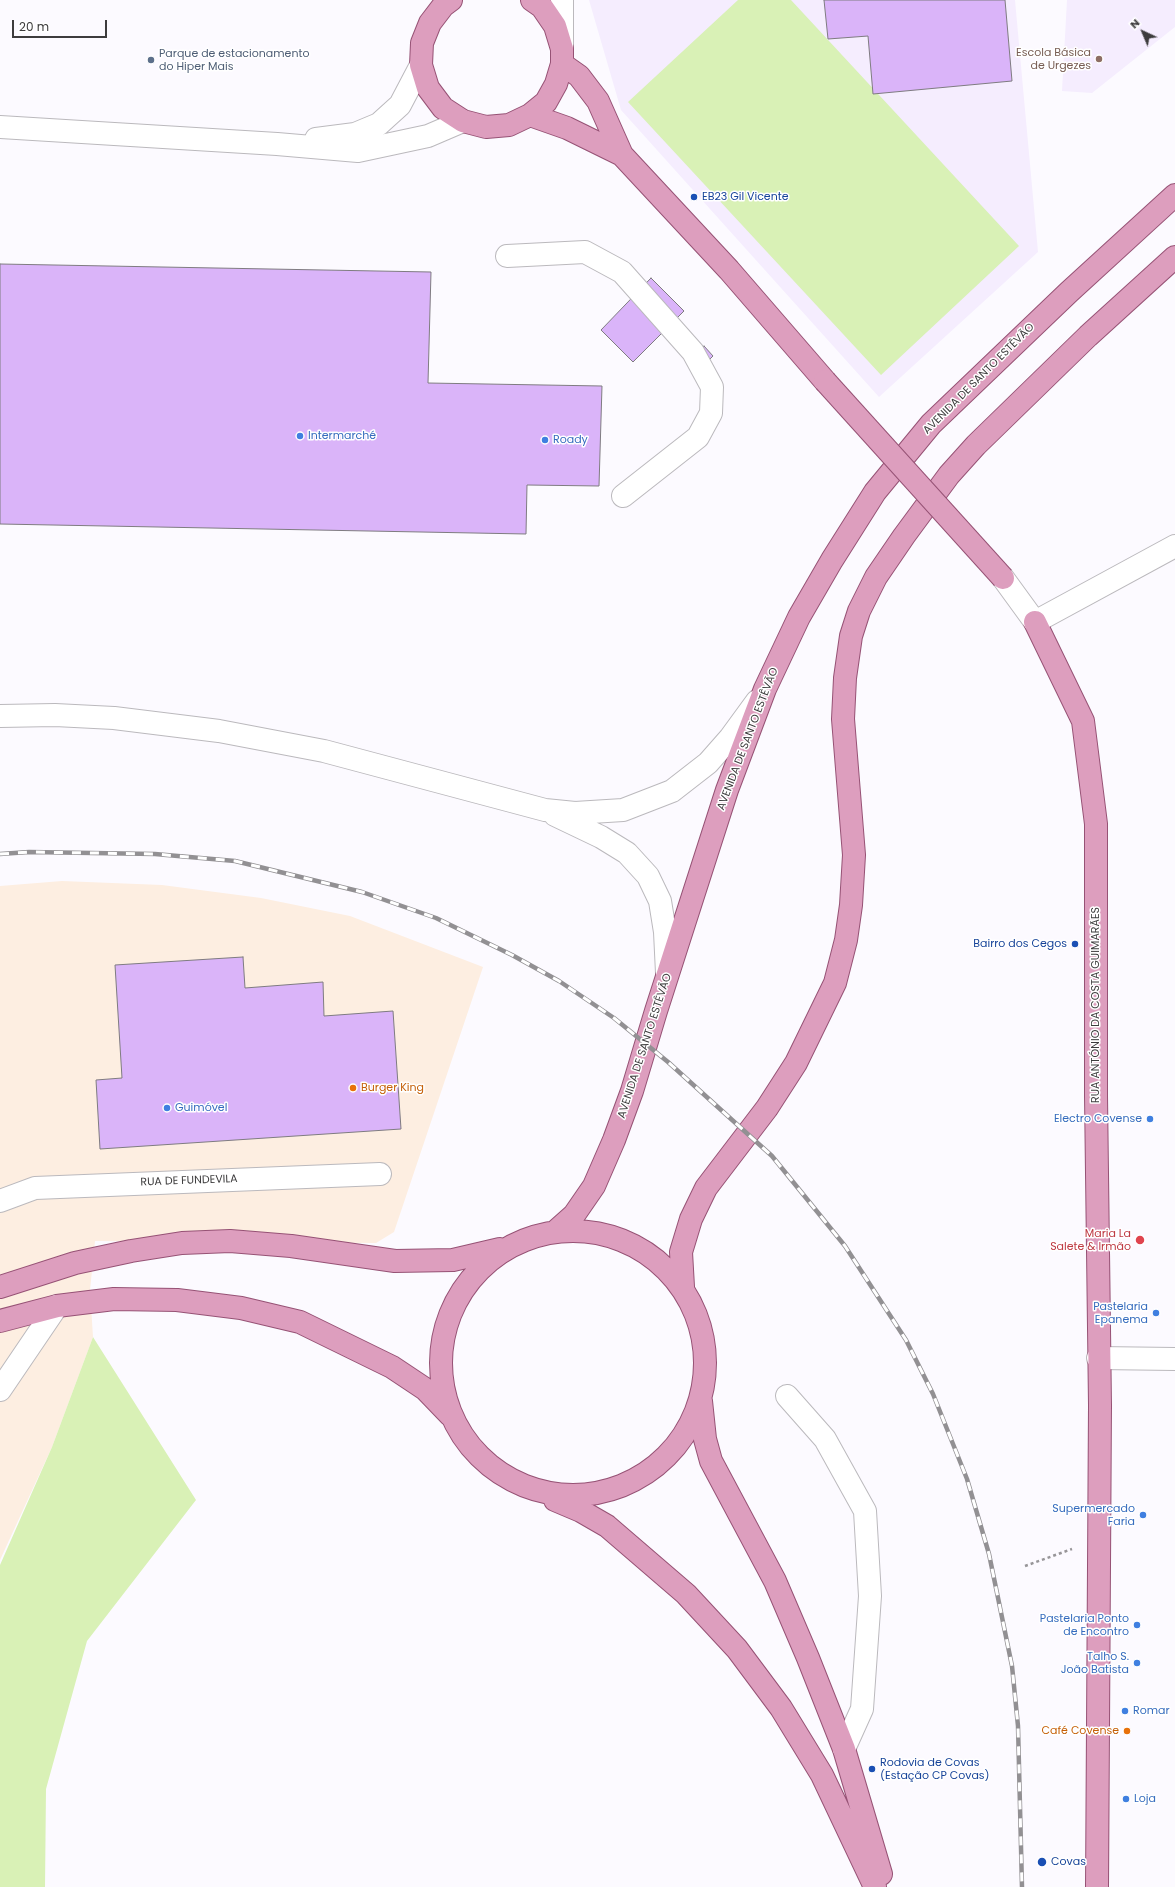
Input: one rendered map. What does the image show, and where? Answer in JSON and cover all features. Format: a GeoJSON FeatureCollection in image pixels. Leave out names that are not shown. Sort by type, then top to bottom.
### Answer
{"type":"FeatureCollection","features":[{"type":"Feature","properties":{"kind":"main road"},"geometry":{"type":"LineString","coordinates":[[446,2],[430,23],[422,43],[422,65],[428,88],[443,108],[463,121],[486,127],[509,125],[530,116],[546,102],[556,84],[562,57],[555,26],[542,7],[532,0]]}},
{"type":"Feature","properties":{"kind":"main road"},"geometry":{"type":"LineString","coordinates":[[562,57],[598,101],[622,155],[729,270],[825,381],[1004,578]]}},
{"type":"Feature","properties":{"kind":"main road"},"geometry":{"type":"LineString","coordinates":[[530,116],[567,128],[622,155]]}},
{"type":"Feature","properties":{"kind":"main road","name":"AVENIDA DE SANTO ESTÊVÃO"},"geometry":{"type":"LineString","coordinates":[[556,1231],[574,1215],[594,1186],[614,1140],[632,1091],[727,790],[765,689],[799,617],[832,560],[875,492],[926,430],[1069,292],[1175,194]]}},
{"type":"Feature","properties":{"kind":"main road"},"geometry":{"type":"LineString","coordinates":[[683,1287],[681,1252],[691,1219],[706,1188],[767,1108],[796,1063],[835,983],[846,940],[851,905],[854,855],[843,719],[845,678],[851,636],[858,611],[876,576],[904,536],[949,475],[976,444],[1088,336],[1175,257]]}},
{"type":"Feature","properties":{"kind":"main road","name":"RUA ANTÓNIO DA COSTA GUIMARÃES"},"geometry":{"type":"LineString","coordinates":[[1035,622],[1083,721],[1096,824],[1098,1358],[1100,1405],[1097,1887]]}},
{"type":"Feature","properties":{"kind":"main road"},"geometry":{"type":"LineString","coordinates":[[0,1287],[75,1263],[131,1251],[182,1243],[230,1241],[291,1246],[396,1261],[453,1260],[509,1247],[532,1237],[556,1231],[592,1232],[628,1242],[658,1261],[683,1287],[700,1322],[707,1361],[701,1400],[705,1439],[711,1461],[775,1581],[844,1748],[885,1887]]}},
{"type":"Feature","properties":{"kind":"main road"},"geometry":{"type":"LineString","coordinates":[[451,1417],[441,1379],[442,1340],[455,1303],[478,1271],[509,1247]]}},
{"type":"Feature","properties":{"kind":"main road"},"geometry":{"type":"LineString","coordinates":[[0,1321],[57,1306],[114,1299],[177,1300],[241,1308],[300,1322],[392,1367],[425,1389],[451,1417],[471,1450],[500,1475],[581,1511],[607,1526],[686,1594],[737,1649],[781,1708],[822,1776],[875,1887]]}},
{"type":"Feature","properties":{"kind":"main road"},"geometry":{"type":"LineString","coordinates":[[535,1491],[577,1497],[618,1489],[655,1468],[684,1438],[701,1400]]}},
{"type":"Feature","properties":{"kind":"street"},"geometry":{"type":"LineString","coordinates":[[562,0],[562,57]]}},
{"type":"Feature","properties":{"kind":"street"},"geometry":{"type":"LineString","coordinates":[[277,144],[355,134],[379,124],[400,105],[422,65]]}},
{"type":"Feature","properties":{"kind":"street"},"geometry":{"type":"LineString","coordinates":[[0,127],[277,144],[358,151],[428,136],[463,121]]}},
{"type":"Feature","properties":{"kind":"street"},"geometry":{"type":"LineString","coordinates":[[507,256],[585,252],[622,272],[692,352],[712,387],[711,413],[698,438],[623,496]]}},
{"type":"Feature","properties":{"kind":"street"},"geometry":{"type":"LineString","coordinates":[[1035,622],[1175,546]]}},
{"type":"Feature","properties":{"kind":"street","name":"RUA ANTÓNIO DA COSTA GUIMARÃES"},"geometry":{"type":"LineString","coordinates":[[1004,578],[1035,622]]}},
{"type":"Feature","properties":{"kind":"street"},"geometry":{"type":"LineString","coordinates":[[0,716],[55,715],[114,718],[219,731],[324,751],[545,810],[575,813],[623,810],[672,791],[708,763],[730,738],[765,689]]}},
{"type":"Feature","properties":{"kind":"street"},"geometry":{"type":"LineString","coordinates":[[545,810],[601,837],[627,852],[648,876],[660,901],[665,932],[668,975]]}},
{"type":"Feature","properties":{"kind":"street","name":"RUA DE FUNDEVILA"},"geometry":{"type":"LineString","coordinates":[[0,1201],[35,1188],[380,1174]]}},
{"type":"Feature","properties":{"kind":"street"},"geometry":{"type":"LineString","coordinates":[[0,1390],[57,1306]]}},
{"type":"Feature","properties":{"kind":"street"},"geometry":{"type":"LineString","coordinates":[[1098,1358],[1175,1359]]}},
{"type":"Feature","properties":{"kind":"street"},"geometry":{"type":"LineString","coordinates":[[787,1396],[825,1438],[865,1511],[870,1596],[862,1709],[844,1748]]}},
{"type":"Feature","properties":{"kind":"path"},"geometry":{"type":"LineString","coordinates":[[1025,1566],[1098,1540]]}},
{"type":"Feature","properties":{"kind":"shaded area"},"geometry":{"type":"Polygon","coordinates":[[[589,0],[1015,0],[1038,252],[879,397],[621,110],[589,0]]]}},
{"type":"Feature","properties":{"kind":"shaded area","name":"Escola Básica de Urgezes"},"geometry":{"type":"Polygon","coordinates":[[[1067,0],[1175,0],[1175,27],[1092,93],[1062,91],[1067,0]]]}},
{"type":"Feature","properties":{"kind":"shaded area"},"geometry":{"type":"Polygon","coordinates":[[[62,881],[162,885],[261,898],[350,916],[483,967],[394,1232],[376,1243],[95,1241],[90,1290],[93,1337],[52,1447],[0,1560],[0,886],[62,881]]]}},
{"type":"Feature","properties":{"kind":"green space"},"geometry":{"type":"Polygon","coordinates":[[[738,0],[791,0],[1019,246],[881,375],[628,102],[738,0]]]}},
{"type":"Feature","properties":{"kind":"green space"},"geometry":{"type":"Polygon","coordinates":[[[93,1337],[196,1500],[87,1641],[46,1789],[45,1887],[0,1887],[0,1565],[52,1447],[93,1337]]]}},
{"type":"Feature","properties":{"kind":"building"},"geometry":{"type":"Polygon","coordinates":[[[824,0],[1005,0],[1012,81],[873,94],[868,36],[828,39],[824,0]]]}},
{"type":"Feature","properties":{"kind":"building","name":"Intermarché"},"geometry":{"type":"Polygon","coordinates":[[[0,264],[431,272],[428,383],[602,386],[599,486],[527,485],[526,534],[0,524],[0,264]]]}},
{"type":"Feature","properties":{"kind":"building"},"geometry":{"type":"Polygon","coordinates":[[[651,278],[684,311],[633,362],[601,330],[651,278]]]}},
{"type":"Feature","properties":{"kind":"building"},"geometry":{"type":"Polygon","coordinates":[[[704,346],[713,356],[707,362],[697,353],[704,346]]]}},
{"type":"Feature","properties":{"kind":"building"},"geometry":{"type":"Polygon","coordinates":[[[243,957],[245,988],[323,982],[324,1016],[393,1011],[401,1129],[100,1149],[96,1080],[122,1078],[115,965],[243,957]]]}},
{"type":"Feature","properties":{"kind":"railway"},"geometry":{"type":"LineString","coordinates":[[0,854],[29,852],[155,854],[235,861],[362,892],[436,918],[512,955],[559,981],[614,1018],[668,1062],[772,1156],[845,1246],[906,1340],[933,1394],[967,1479],[989,1554],[1012,1666],[1018,1726],[1022,1887]]}},
{"type":"Feature","properties":{"kind":"place","name":"Escola Básica de Urgezes"},"geometry":{"type":"Point","coordinates":[1099,59]}},
{"type":"Feature","properties":{"kind":"place","name":"Parque de estacionamento do Hiper Mais"},"geometry":{"type":"Point","coordinates":[151,60]}},
{"type":"Feature","properties":{"kind":"place","name":"EB23 Gil Vicente"},"geometry":{"type":"Point","coordinates":[694,197]}},
{"type":"Feature","properties":{"kind":"place","name":"Intermarché"},"geometry":{"type":"Point","coordinates":[300,436]}},
{"type":"Feature","properties":{"kind":"place","name":"Roady"},"geometry":{"type":"Point","coordinates":[545,440]}},
{"type":"Feature","properties":{"kind":"place","name":"Bairro dos Cegos"},"geometry":{"type":"Point","coordinates":[1075,944]}},
{"type":"Feature","properties":{"kind":"place","name":"Burger King"},"geometry":{"type":"Point","coordinates":[353,1088]}},
{"type":"Feature","properties":{"kind":"place","name":"Guimóvel"},"geometry":{"type":"Point","coordinates":[167,1108]}},
{"type":"Feature","properties":{"kind":"place","name":"Electro Covense"},"geometry":{"type":"Point","coordinates":[1150,1119]}},
{"type":"Feature","properties":{"kind":"place","name":"Maria La Salete & Irmão"},"geometry":{"type":"Point","coordinates":[1140,1240]}},
{"type":"Feature","properties":{"kind":"place","name":"Pastelaria Epanema"},"geometry":{"type":"Point","coordinates":[1156,1313]}},
{"type":"Feature","properties":{"kind":"place","name":"Supermercado Faria"},"geometry":{"type":"Point","coordinates":[1143,1515]}},
{"type":"Feature","properties":{"kind":"place","name":"Pastelaria Ponto de Encontro"},"geometry":{"type":"Point","coordinates":[1137,1625]}},
{"type":"Feature","properties":{"kind":"place","name":"Talho S. João Batista"},"geometry":{"type":"Point","coordinates":[1137,1663]}},
{"type":"Feature","properties":{"kind":"place","name":"Romar"},"geometry":{"type":"Point","coordinates":[1125,1711]}},
{"type":"Feature","properties":{"kind":"place","name":"Café Covense"},"geometry":{"type":"Point","coordinates":[1127,1731]}},
{"type":"Feature","properties":{"kind":"place","name":"Rodovia de Covas (Estação CP Covas)"},"geometry":{"type":"Point","coordinates":[872,1769]}},
{"type":"Feature","properties":{"kind":"place","name":"Loja"},"geometry":{"type":"Point","coordinates":[1126,1799]}},
{"type":"Feature","properties":{"kind":"place","name":"Covas"},"geometry":{"type":"Point","coordinates":[1042,1862]}}]}
